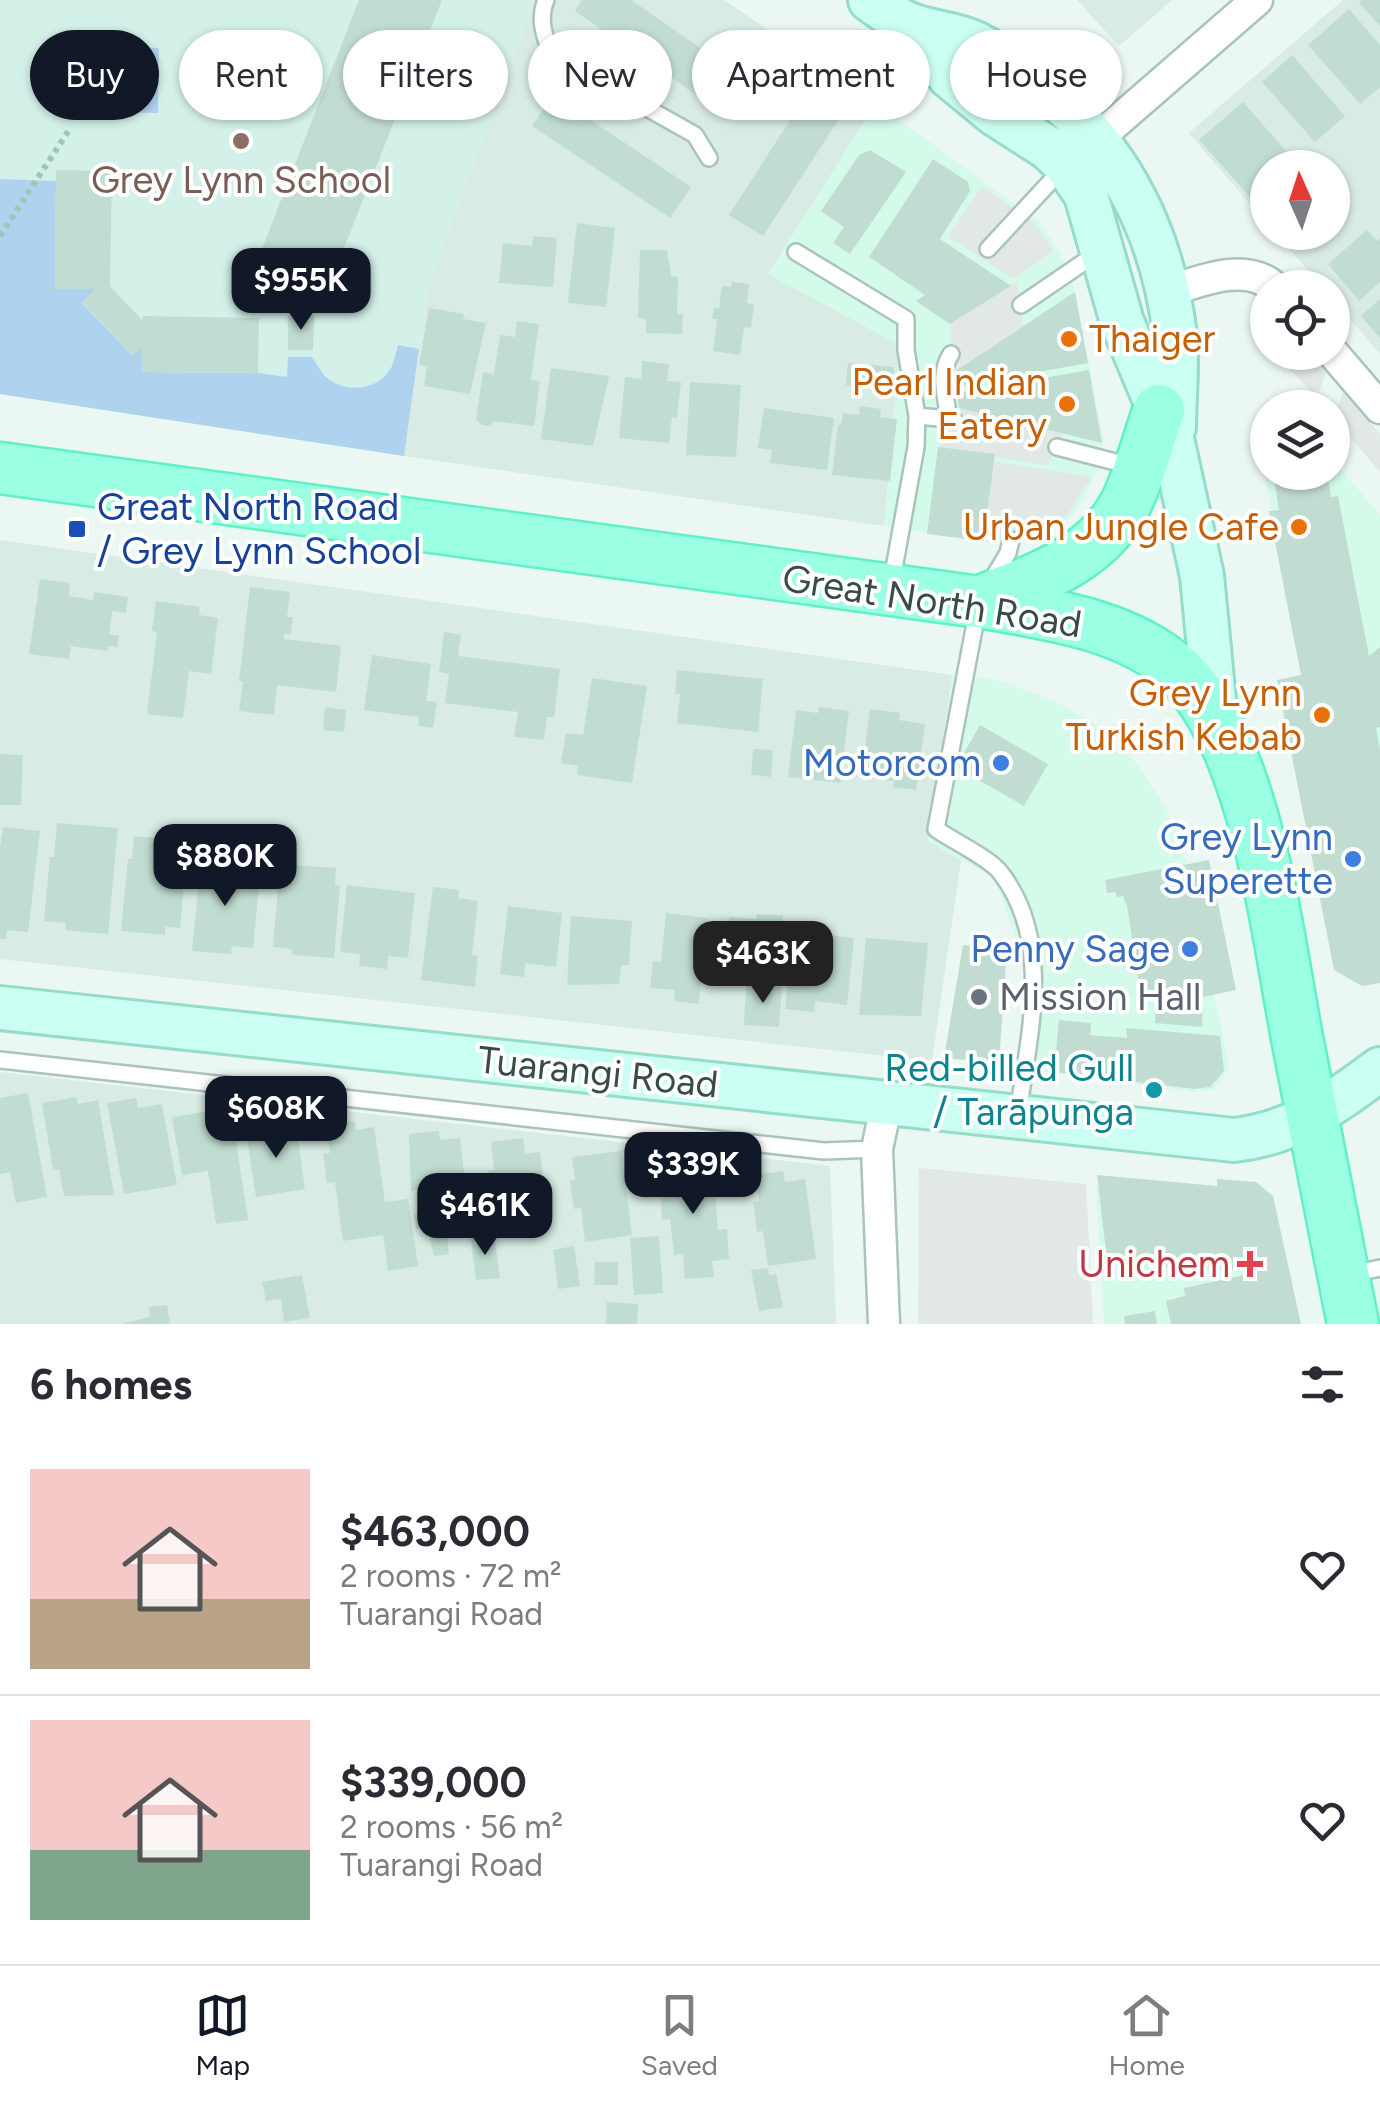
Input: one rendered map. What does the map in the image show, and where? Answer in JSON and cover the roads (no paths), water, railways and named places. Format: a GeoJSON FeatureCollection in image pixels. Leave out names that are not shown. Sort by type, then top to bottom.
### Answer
{"type":"FeatureCollection","features":[{"type":"Feature","properties":{"kind":"main road"},"geometry":{"type":"LineString","coordinates":[[978,602],[1062,568],[1096,544],[1120,514],[1153,423]]}},
{"type":"Feature","properties":{"kind":"main road","name":"Great North Road"},"geometry":{"type":"LineString","coordinates":[[0,468],[978,602],[1067,620],[1132,642],[1157,655],[1182,675],[1216,721],[1256,828],[1313,1117],[1362,1272],[1354,1324]]}},
{"type":"Feature","properties":{"kind":"street"},"geometry":{"type":"LineString","coordinates":[[870,0],[908,24],[974,42],[1050,91],[1082,152],[1086,195],[1205,600],[1216,721]]}},
{"type":"Feature","properties":{"kind":"street"},"geometry":{"type":"LineString","coordinates":[[1082,152],[1257,0]]}},
{"type":"Feature","properties":{"kind":"street"},"geometry":{"type":"LineString","coordinates":[[1082,152],[1126,180],[1151,239],[1167,292],[1176,338],[1153,423]]}},
{"type":"Feature","properties":{"kind":"street"},"geometry":{"type":"LineString","coordinates":[[1167,292],[1250,275]]}},
{"type":"Feature","properties":{"kind":"street"},"geometry":{"type":"LineString","coordinates":[[1153,423],[1148,336],[1167,292]]}},
{"type":"Feature","properties":{"kind":"street"},"geometry":{"type":"LineString","coordinates":[[1347,370],[1380,408]]}},
{"type":"Feature","properties":{"kind":"street","name":"Tuarangi Road"},"geometry":{"type":"LineString","coordinates":[[0,1008],[1234,1140],[1276,1132],[1313,1117],[1380,1069]]}},
{"type":"Feature","properties":{"kind":"street"},"geometry":{"type":"LineString","coordinates":[[884,1324],[878,1149],[886,1102]]}},
{"type":"Feature","properties":{"kind":"lane"},"geometry":{"type":"LineString","coordinates":[[546,0],[542,9],[545,40],[553,55],[696,134],[709,158]]}},
{"type":"Feature","properties":{"kind":"lane"},"geometry":{"type":"LineString","coordinates":[[988,250],[1029,201],[1082,152]]}},
{"type":"Feature","properties":{"kind":"lane"},"geometry":{"type":"LineString","coordinates":[[1021,305],[1102,249]]}},
{"type":"Feature","properties":{"kind":"lane"},"geometry":{"type":"LineString","coordinates":[[796,252],[906,320],[916,447],[890,591]]}},
{"type":"Feature","properties":{"kind":"lane"},"geometry":{"type":"LineString","coordinates":[[916,416],[951,420],[943,378],[950,354]]}},
{"type":"Feature","properties":{"kind":"lane"},"geometry":{"type":"LineString","coordinates":[[1057,447],[1153,423]]}},
{"type":"Feature","properties":{"kind":"lane"},"geometry":{"type":"LineString","coordinates":[[1011,540],[1008,554],[978,602],[936,829],[999,870],[1020,908],[1036,967],[1018,1117]]}},
{"type":"Feature","properties":{"kind":"lane"},"geometry":{"type":"LineString","coordinates":[[0,1060],[824,1151],[878,1149]]}},
{"type":"Feature","properties":{"kind":"place","name":"Grey Lynn School"},"geometry":{"type":"Point","coordinates":[241,141]}},
{"type":"Feature","properties":{"kind":"place","name":"Thaiger"},"geometry":{"type":"Point","coordinates":[1069,339]}},
{"type":"Feature","properties":{"kind":"place","name":"Pearl Indian Eatery"},"geometry":{"type":"Point","coordinates":[1067,404]}},
{"type":"Feature","properties":{"kind":"place","name":"Urban Jungle Cafe"},"geometry":{"type":"Point","coordinates":[1299,527]}},
{"type":"Feature","properties":{"kind":"place","name":"Great North Road / Grey Lynn School"},"geometry":{"type":"Point","coordinates":[77,529]}},
{"type":"Feature","properties":{"kind":"place","name":"Grey Lynn Turkish Kebab"},"geometry":{"type":"Point","coordinates":[1322,715]}},
{"type":"Feature","properties":{"kind":"place","name":"Motorcom"},"geometry":{"type":"Point","coordinates":[1001,763]}},
{"type":"Feature","properties":{"kind":"place","name":"Grey Lynn Superette"},"geometry":{"type":"Point","coordinates":[1353,859]}},
{"type":"Feature","properties":{"kind":"place","name":"Penny Sage"},"geometry":{"type":"Point","coordinates":[1190,949]}},
{"type":"Feature","properties":{"kind":"place","name":"Mission Hall"},"geometry":{"type":"Point","coordinates":[979,997]}},
{"type":"Feature","properties":{"kind":"place","name":"Red-billed Gull / Tarāpunga"},"geometry":{"type":"Point","coordinates":[1154,1090]}},
{"type":"Feature","properties":{"kind":"place","name":"Unichem"},"geometry":{"type":"Point","coordinates":[1250,1264]}}]}
